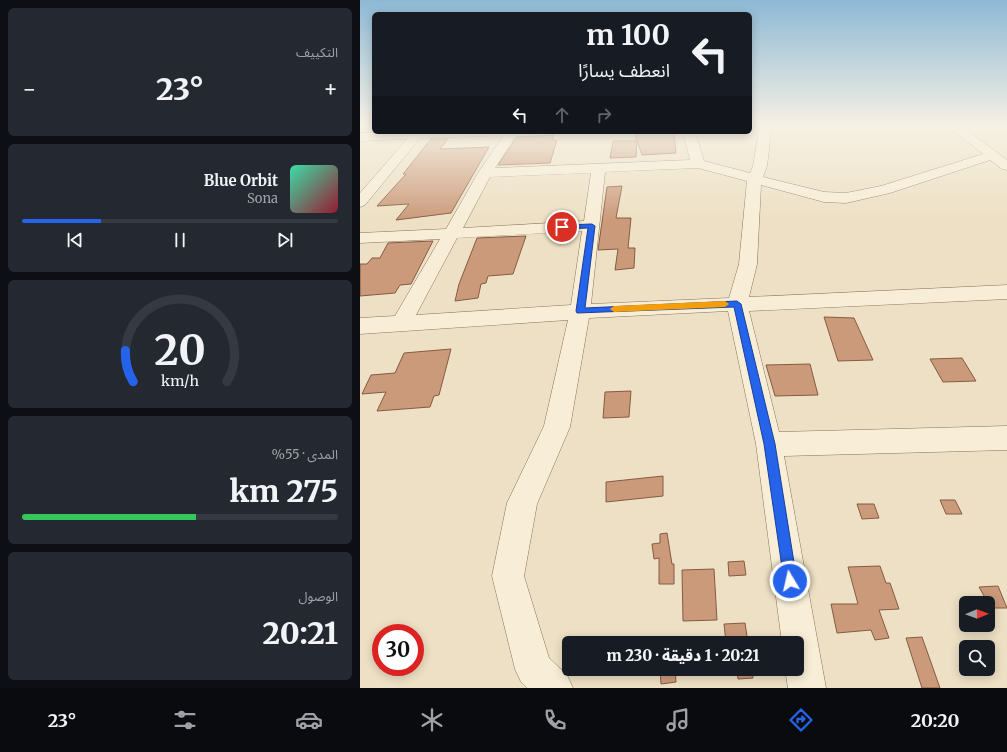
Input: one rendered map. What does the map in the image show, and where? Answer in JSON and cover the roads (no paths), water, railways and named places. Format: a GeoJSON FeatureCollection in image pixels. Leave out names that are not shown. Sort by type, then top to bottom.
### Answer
{"type":"FeatureCollection","features":[{"type":"Feature","properties":{"kind":"street"},"geometry":{"type":"LineString","coordinates":[[360,202],[398,157]]}},
{"type":"Feature","properties":{"kind":"street"},"geometry":{"type":"LineString","coordinates":[[401,324],[485,173],[495,157]]}},
{"type":"Feature","properties":{"kind":"street"},"geometry":{"type":"LineString","coordinates":[[696,157],[698,164]]}},
{"type":"Feature","properties":{"kind":"street"},"geometry":{"type":"LineString","coordinates":[[761,157],[760,166],[754,180],[748,264],[737,304],[769,444],[807,688]]}},
{"type":"Feature","properties":{"kind":"street"},"geometry":{"type":"LineString","coordinates":[[485,173],[698,164],[754,180],[824,197],[846,198],[885,190],[985,157]]}},
{"type":"Feature","properties":{"kind":"street"},"geometry":{"type":"LineString","coordinates":[[995,157],[1007,166]]}},
{"type":"Feature","properties":{"kind":"street"},"geometry":{"type":"LineString","coordinates":[[554,688],[534,669],[508,576],[522,503],[557,427],[580,311],[599,168]]}},
{"type":"Feature","properties":{"kind":"street"},"geometry":{"type":"LineString","coordinates":[[360,178],[382,177]]}},
{"type":"Feature","properties":{"kind":"street"},"geometry":{"type":"LineString","coordinates":[[360,238],[592,226]]}},
{"type":"Feature","properties":{"kind":"street"},"geometry":{"type":"LineString","coordinates":[[360,326],[580,311],[1007,292]]}},
{"type":"Feature","properties":{"kind":"street"},"geometry":{"type":"LineString","coordinates":[[769,444],[1007,438]]}}]}
